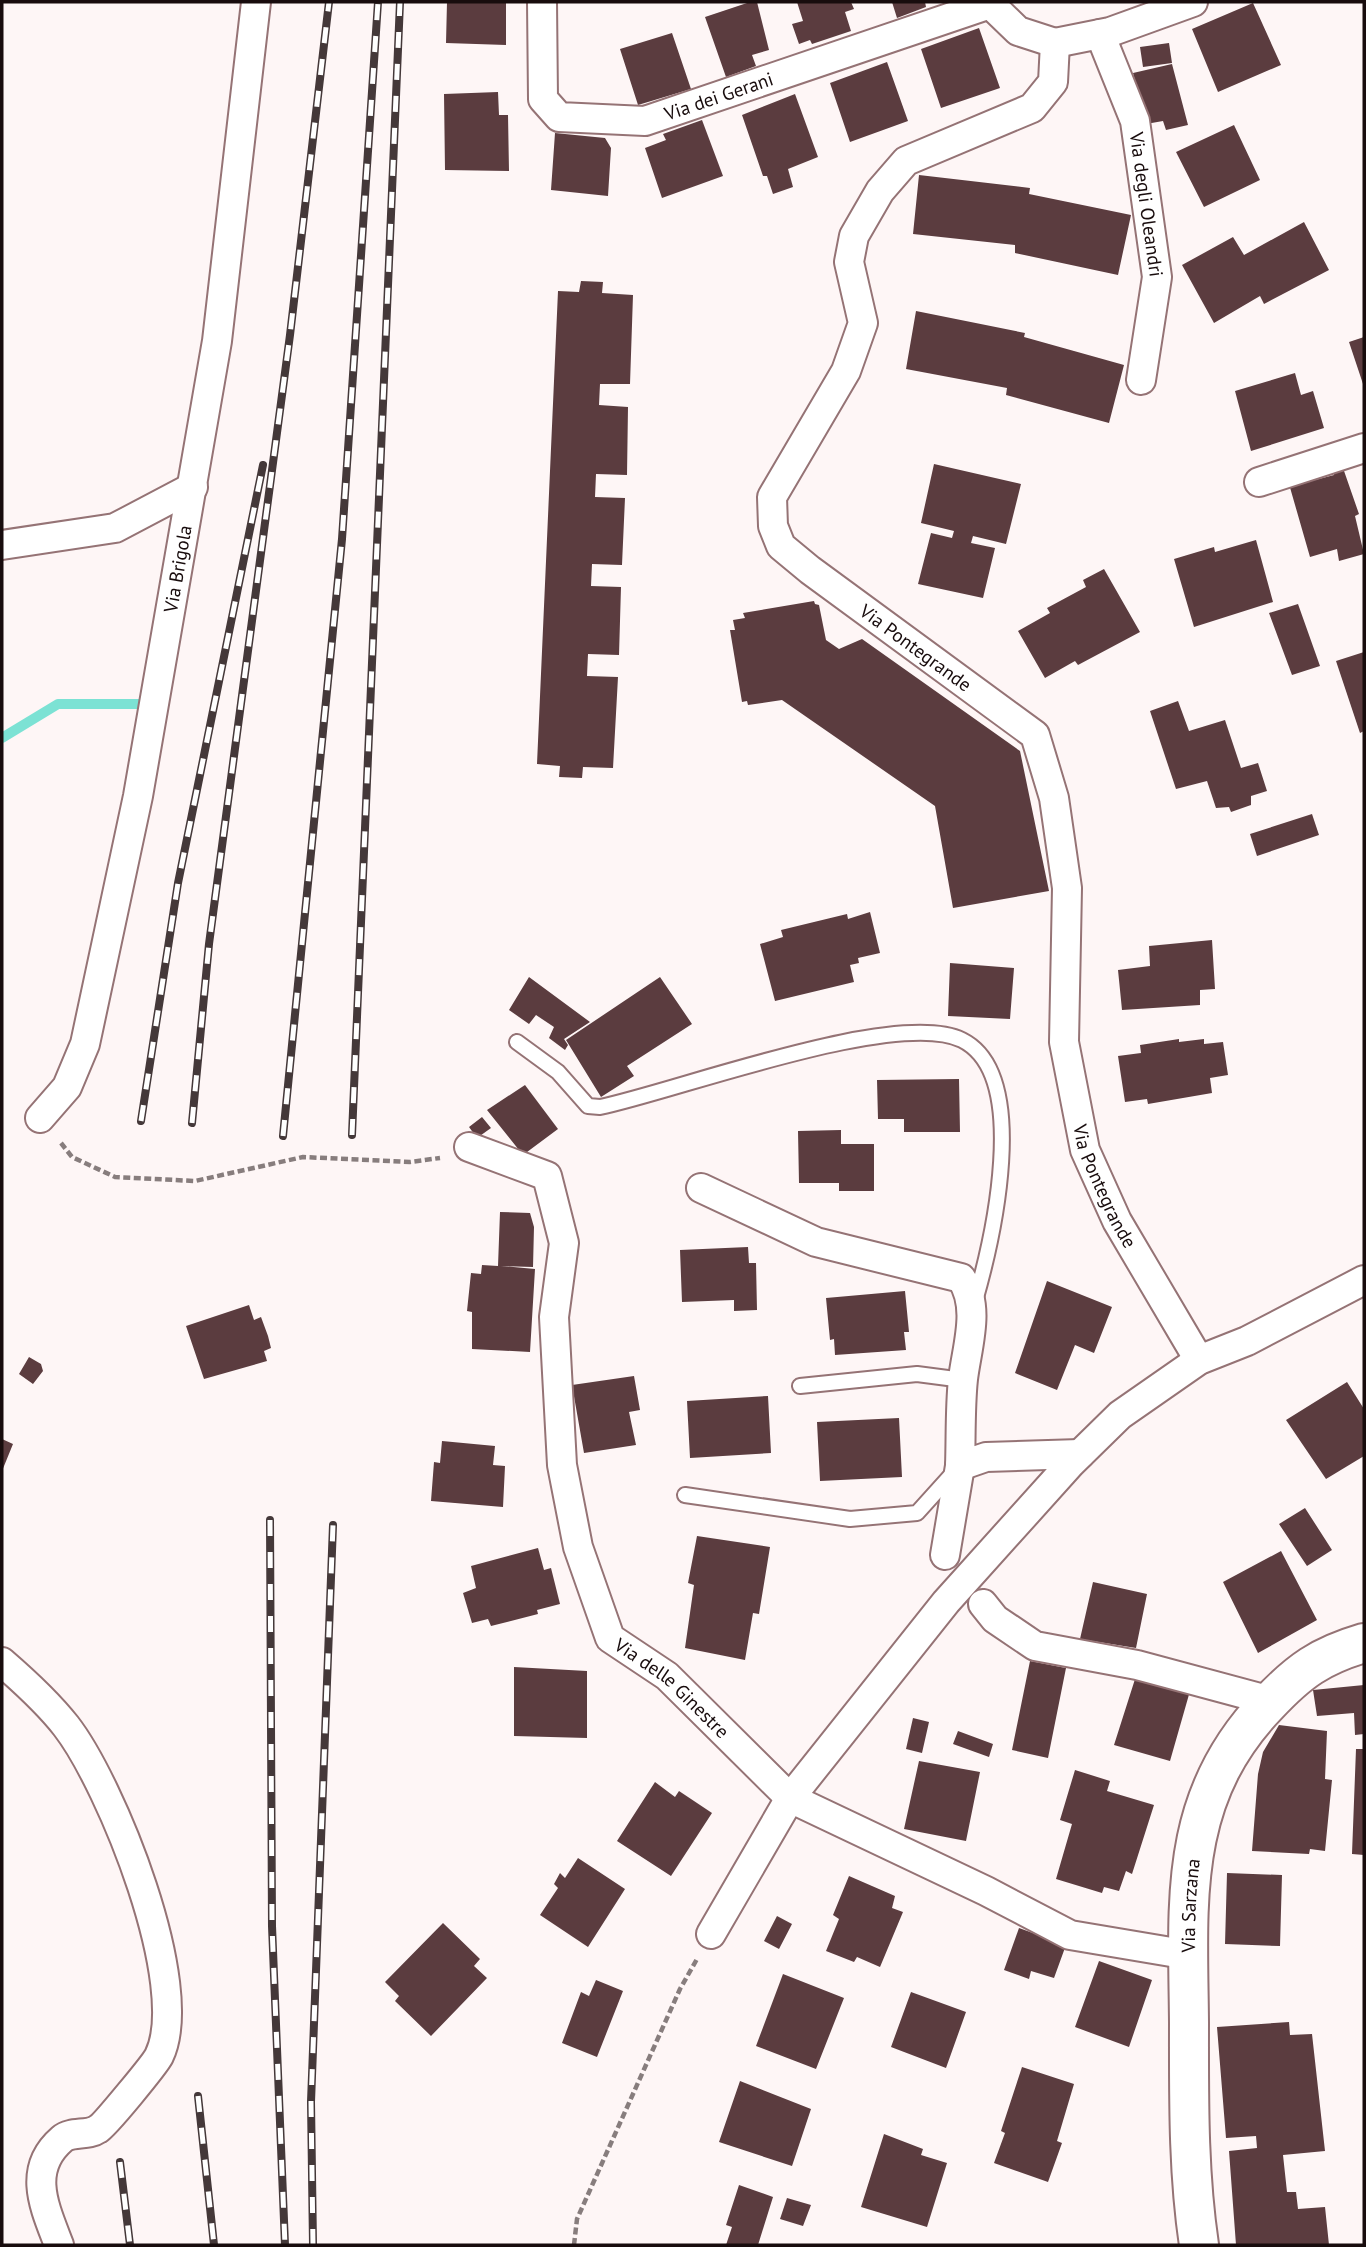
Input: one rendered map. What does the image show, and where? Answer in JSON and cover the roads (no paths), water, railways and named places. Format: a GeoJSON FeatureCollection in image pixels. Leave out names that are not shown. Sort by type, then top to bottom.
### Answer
{"type":"FeatureCollection","features":[{"type":"Feature","properties":{"kind":"main road","name":"Via Sarzana"},"geometry":{"type":"LineString","coordinates":[[1199,2245],[1189,2138],[1188,1903],[1196,1833],[1221,1762],[1251,1721],[1299,1671],[1342,1649],[1364,1643]]}},
{"type":"Feature","properties":{"kind":"street","name":"Via Brigola"},"geometry":{"type":"LineString","coordinates":[[40,1118],[67,1087],[85,1044],[138,796],[217,341],[256,2]]}},
{"type":"Feature","properties":{"kind":"street","name":"Via dei Gerani"},"geometry":{"type":"LineString","coordinates":[[542,2],[543,99],[559,117],[645,121],[989,3]]}},
{"type":"Feature","properties":{"kind":"street"},"geometry":{"type":"LineString","coordinates":[[989,3],[1018,31],[1055,43],[1100,34],[1194,2]]}},
{"type":"Feature","properties":{"kind":"street","name":"Via degli Oleandri"},"geometry":{"type":"LineString","coordinates":[[1100,34],[1135,121],[1157,277],[1141,380]]}},
{"type":"Feature","properties":{"kind":"street","name":"Via Pontegrande"},"geometry":{"type":"LineString","coordinates":[[1055,43],[1053,82],[1032,108],[906,161],[880,191],[854,236],[849,262],[863,323],[846,371],[772,497],[773,526],[781,546],[810,570],[1035,735],[1054,797],[1067,888],[1064,1042],[1085,1150],[1117,1221],[1199,1360]]}},
{"type":"Feature","properties":{"kind":"street"},"geometry":{"type":"LineString","coordinates":[[1259,482],[1364,448]]}},
{"type":"Feature","properties":{"kind":"street"},"geometry":{"type":"LineString","coordinates":[[2,545],[115,528],[193,487]]}},
{"type":"Feature","properties":{"kind":"street","name":"Via delle Ginestre"},"geometry":{"type":"LineString","coordinates":[[469,1147],[547,1176],[564,1243],[554,1317],[562,1465],[578,1547],[610,1638],[667,1676],[790,1798],[986,1891],[1070,1935],[1189,1955]]}},
{"type":"Feature","properties":{"kind":"street"},"geometry":{"type":"LineString","coordinates":[[701,1188],[816,1242],[961,1278],[968,1287],[972,1312],[963,1380],[960,1466],[945,1555]]}},
{"type":"Feature","properties":{"kind":"street"},"geometry":{"type":"LineString","coordinates":[[711,1934],[790,1798],[946,1602],[1080,1454],[1120,1415],[1199,1360],[1247,1341],[1364,1280]]}},
{"type":"Feature","properties":{"kind":"street"},"geometry":{"type":"LineString","coordinates":[[960,1466],[986,1457],[1080,1454]]}},
{"type":"Feature","properties":{"kind":"street"},"geometry":{"type":"LineString","coordinates":[[983,1604],[995,1619],[1035,1646],[1137,1665],[1271,1701]]}},
{"type":"Feature","properties":{"kind":"street"},"geometry":{"type":"LineString","coordinates":[[2,1662],[66,1727],[97,1779],[146,1893],[164,1975],[166,2028],[159,2056],[98,2130],[64,2137],[41,2166],[40,2196],[59,2245]]}},
{"type":"Feature","properties":{"kind":"lane"},"geometry":{"type":"LineString","coordinates":[[517,1042],[558,1072],[588,1106],[600,1107],[869,1036],[929,1032],[963,1041],[992,1068],[1002,1112],[997,1201],[990,1249],[972,1312]]}},
{"type":"Feature","properties":{"kind":"lane"},"geometry":{"type":"LineString","coordinates":[[800,1386],[917,1374],[963,1380]]}},
{"type":"Feature","properties":{"kind":"lane"},"geometry":{"type":"LineString","coordinates":[[685,1495],[850,1519],[917,1513],[960,1466]]}},
{"type":"Feature","properties":{"kind":"waterway"},"geometry":{"type":"LineString","coordinates":[[2,738],[58,704],[146,704]]}},
{"type":"Feature","properties":{"kind":"railway"},"geometry":{"type":"LineString","coordinates":[[192,1123],[209,944],[290,335],[329,2]]}},
{"type":"Feature","properties":{"kind":"railway"},"geometry":{"type":"LineString","coordinates":[[283,1136],[342,539],[378,2]]}},
{"type":"Feature","properties":{"kind":"railway"},"geometry":{"type":"LineString","coordinates":[[352,1135],[400,2]]}},
{"type":"Feature","properties":{"kind":"railway"},"geometry":{"type":"LineString","coordinates":[[141,1121],[178,883],[263,465]]}},
{"type":"Feature","properties":{"kind":"railway"},"geometry":{"type":"LineString","coordinates":[[270,1520],[272,1926],[285,2245]]}},
{"type":"Feature","properties":{"kind":"railway"},"geometry":{"type":"LineString","coordinates":[[313,2245],[311,2102],[333,1525]]}},
{"type":"Feature","properties":{"kind":"railway"},"geometry":{"type":"LineString","coordinates":[[198,2096],[214,2245]]}},
{"type":"Feature","properties":{"kind":"railway"},"geometry":{"type":"LineString","coordinates":[[120,2162],[130,2245]]}}]}
